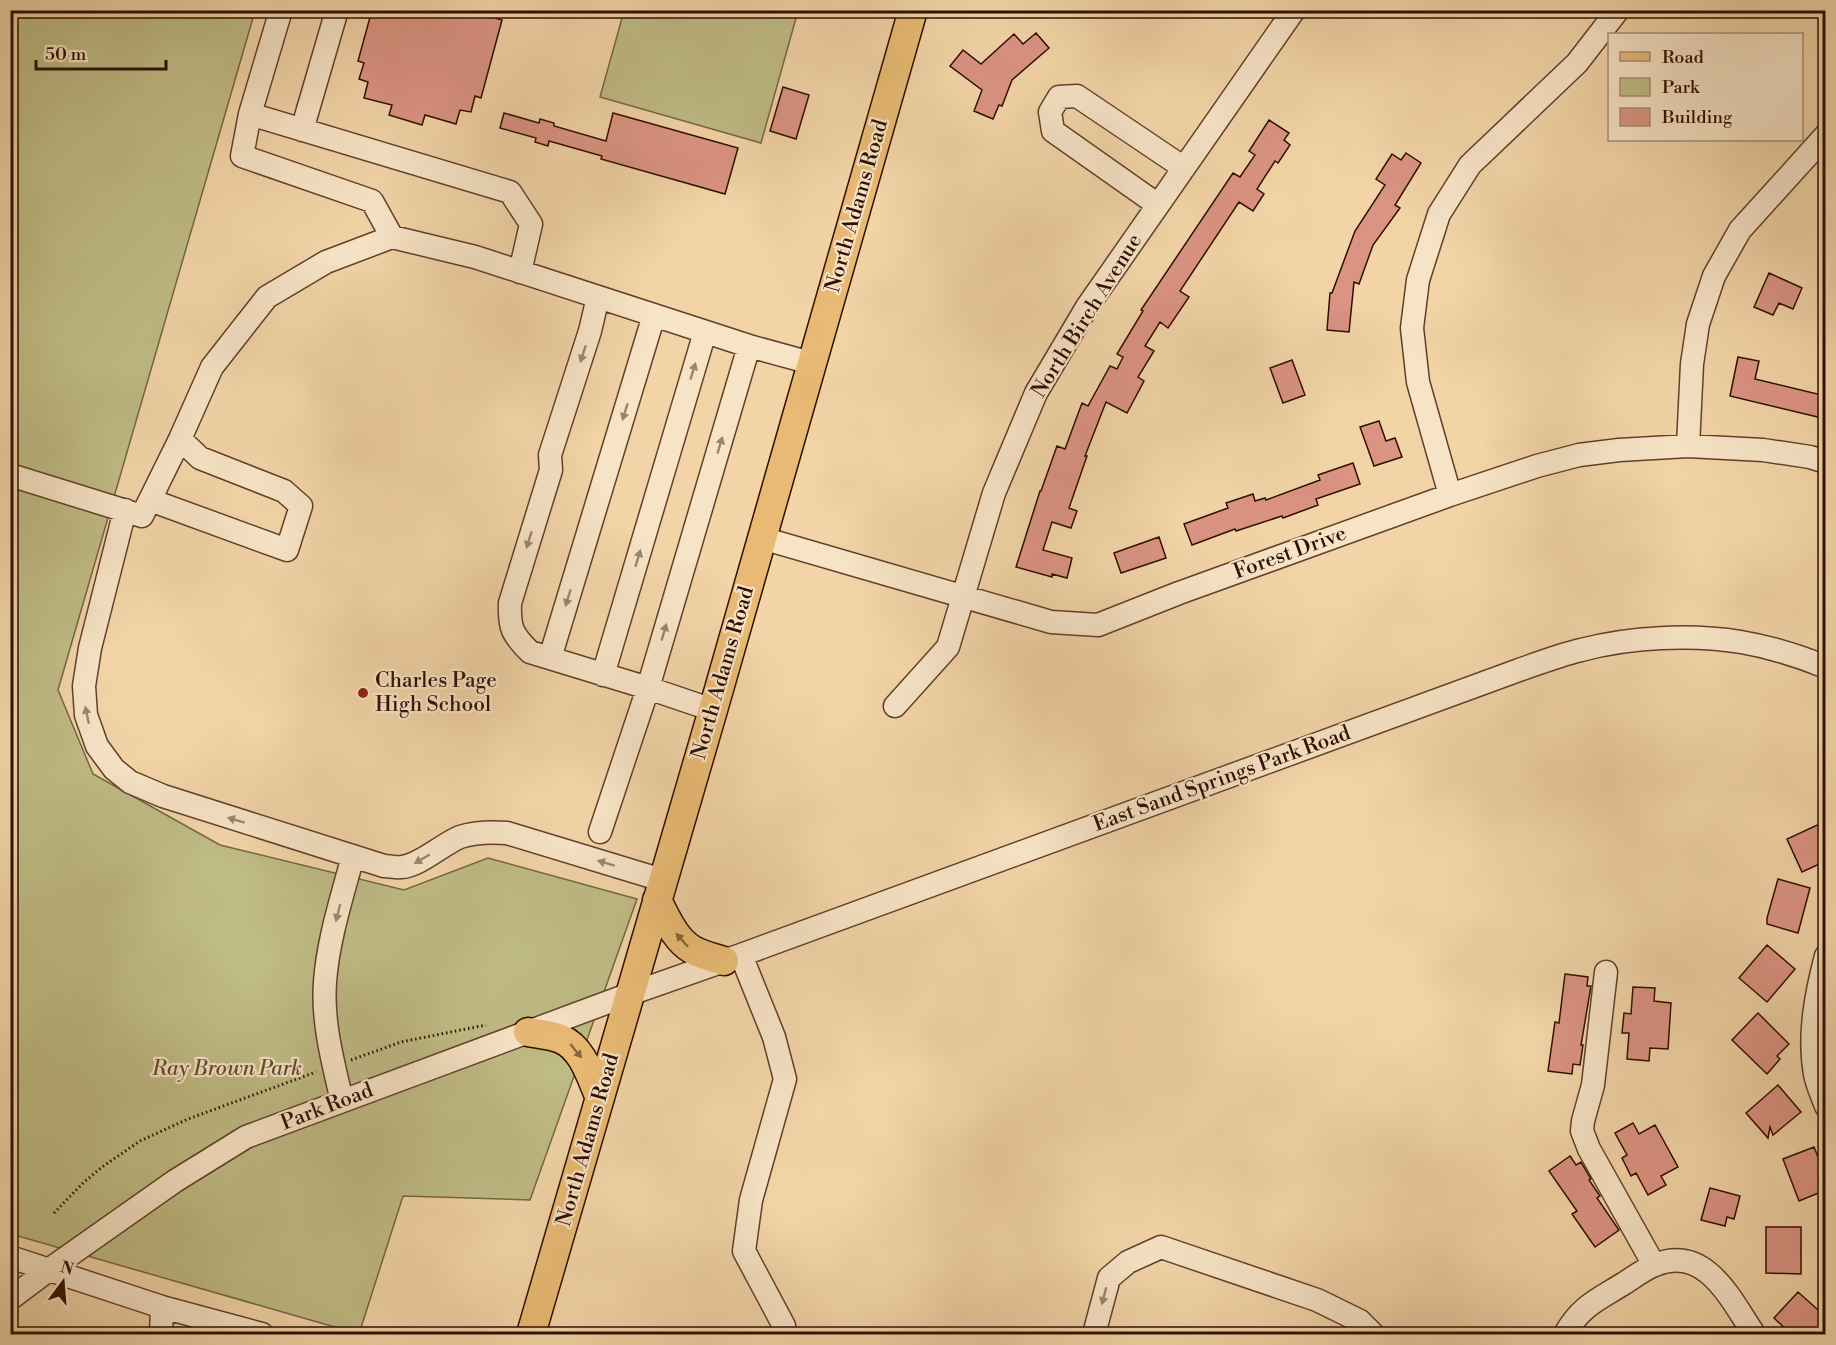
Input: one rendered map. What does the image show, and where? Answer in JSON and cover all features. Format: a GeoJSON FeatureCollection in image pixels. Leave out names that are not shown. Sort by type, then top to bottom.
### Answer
{"type":"FeatureCollection","features":[{"type":"Feature","properties":{"kind":"main road","name":"North Adams Road"},"geometry":{"type":"LineString","coordinates":[[531,1335],[913,10]]}},
{"type":"Feature","properties":{"kind":"main road"},"geometry":{"type":"LineString","coordinates":[[659,890],[678,936],[684,944],[697,952],[733,958]]}},
{"type":"Feature","properties":{"kind":"main road"},"geometry":{"type":"LineString","coordinates":[[528,1032],[560,1038],[576,1050],[600,1098]]}},
{"type":"Feature","properties":{"kind":"street"},"geometry":{"type":"LineString","coordinates":[[280,10],[250,114],[242,156],[372,201],[392,237]]}},
{"type":"Feature","properties":{"kind":"street"},"geometry":{"type":"LineString","coordinates":[[302,130],[337,10]]}},
{"type":"Feature","properties":{"kind":"street","name":"North Birch Avenue"},"geometry":{"type":"LineString","coordinates":[[895,706],[948,647],[994,493],[1036,393],[1087,308],[1294,10]]}},
{"type":"Feature","properties":{"kind":"street"},"geometry":{"type":"LineString","coordinates":[[1450,495],[1418,382],[1412,328],[1418,280],[1439,214],[1470,165],[1577,63],[1618,10]]}},
{"type":"Feature","properties":{"kind":"street"},"geometry":{"type":"LineString","coordinates":[[1158,206],[1053,131],[1050,112],[1059,97],[1077,96],[1184,168]]}},
{"type":"Feature","properties":{"kind":"street"},"geometry":{"type":"LineString","coordinates":[[250,114],[510,192],[531,224],[520,272]]}},
{"type":"Feature","properties":{"kind":"street"},"geometry":{"type":"LineString","coordinates":[[1688,446],[1692,364],[1698,324],[1714,276],[1740,230],[1826,135]]}},
{"type":"Feature","properties":{"kind":"street"},"geometry":{"type":"LineString","coordinates":[[659,890],[507,833],[486,832],[462,837],[437,849],[418,862],[404,867],[384,866],[163,796],[130,782],[114,769],[97,746],[86,715],[84,686],[90,648],[139,509],[180,439],[212,367],[267,297],[326,262],[392,237],[475,257],[749,346],[812,363]]}},
{"type":"Feature","properties":{"kind":"street"},"geometry":{"type":"LineString","coordinates":[[598,297],[590,331],[550,455],[551,470],[510,603],[509,622],[517,638],[530,652],[713,710]]}},
{"type":"Feature","properties":{"kind":"street"},"geometry":{"type":"LineString","coordinates":[[550,658],[654,315]]}},
{"type":"Feature","properties":{"kind":"street"},"geometry":{"type":"LineString","coordinates":[[603,675],[705,332]]}},
{"type":"Feature","properties":{"kind":"street"},"geometry":{"type":"LineString","coordinates":[[600,832],[648,688],[749,346]]}},
{"type":"Feature","properties":{"kind":"street"},"geometry":{"type":"LineString","coordinates":[[10,475],[287,550],[301,506],[284,491],[200,458],[180,439]]}},
{"type":"Feature","properties":{"kind":"street","name":"Forest Drive"},"geometry":{"type":"LineString","coordinates":[[762,538],[1051,622],[1098,625],[1179,593],[1450,495],[1537,466],[1579,455],[1688,446],[1763,450],[1810,457],[1826,462]]}},
{"type":"Feature","properties":{"kind":"street","name":"East Sand Springs Park Road"},"geometry":{"type":"LineString","coordinates":[[630,994],[1519,670],[1581,650],[1622,642],[1700,639],[1741,642],[1779,651],[1826,667]]}},
{"type":"Feature","properties":{"kind":"street"},"geometry":{"type":"LineString","coordinates":[[342,1101],[327,1037],[325,984],[330,947],[353,856]]}},
{"type":"Feature","properties":{"kind":"street"},"geometry":{"type":"LineString","coordinates":[[1826,956],[1817,989],[1812,1034],[1815,1074],[1826,1106]]}},
{"type":"Feature","properties":{"kind":"street"},"geometry":{"type":"LineString","coordinates":[[733,958],[774,1037],[785,1079],[750,1200],[744,1251],[784,1326],[785,1335]]}},
{"type":"Feature","properties":{"kind":"street"},"geometry":{"type":"LineString","coordinates":[[1606,972],[1593,1085],[1582,1131],[1589,1149],[1654,1265]]}},
{"type":"Feature","properties":{"kind":"street","name":"Park Road"},"geometry":{"type":"LineString","coordinates":[[10,1299],[175,1181],[246,1137],[630,994]]}},
{"type":"Feature","properties":{"kind":"street"},"geometry":{"type":"LineString","coordinates":[[1094,1335],[1109,1278],[1128,1262],[1161,1247],[1317,1300],[1360,1321],[1373,1335]]}},
{"type":"Feature","properties":{"kind":"street"},"geometry":{"type":"LineString","coordinates":[[10,1257],[162,1307],[262,1335]]}},
{"type":"Feature","properties":{"kind":"street"},"geometry":{"type":"LineString","coordinates":[[1565,1335],[1586,1306],[1654,1265],[1675,1259],[1694,1263],[1714,1276],[1754,1335]]}},
{"type":"Feature","properties":{"kind":"street"},"geometry":{"type":"LineString","coordinates":[[161,1335],[162,1307]]}},
{"type":"Feature","properties":{"kind":"green space","name":"Ray Brown Park"},"geometry":{"type":"Polygon","coordinates":[[[10,11],[255,11],[58,690],[93,774],[220,845],[404,890],[488,858],[637,899],[530,1200],[403,1196],[359,1334],[11,1234],[10,11]]]}},
{"type":"Feature","properties":{"kind":"green space"},"geometry":{"type":"Polygon","coordinates":[[[624,11],[798,11],[761,143],[600,97],[624,11]]]}},
{"type":"Feature","properties":{"kind":"building"},"geometry":{"type":"Polygon","coordinates":[[[372,10],[497,10],[495,18],[502,20],[481,98],[475,96],[471,112],[460,110],[456,124],[425,115],[422,125],[389,115],[392,105],[364,98],[368,82],[359,79],[364,63],[358,61],[372,10]]]}},
{"type":"Feature","properties":{"kind":"building"},"geometry":{"type":"Polygon","coordinates":[[[1036,33],[1049,48],[1012,80],[1002,106],[999,105],[993,119],[974,111],[982,90],[950,66],[963,50],[981,64],[1014,34],[1023,44],[1036,33]]]}},
{"type":"Feature","properties":{"kind":"building"},"geometry":{"type":"Polygon","coordinates":[[[783,87],[809,95],[796,139],[770,131],[783,87]]]}},
{"type":"Feature","properties":{"kind":"building"},"geometry":{"type":"Polygon","coordinates":[[[504,113],[539,123],[540,119],[554,123],[554,126],[606,141],[613,113],[738,148],[725,194],[601,159],[602,156],[549,141],[548,146],[535,142],[536,138],[500,128],[504,113]]]}},
{"type":"Feature","properties":{"kind":"building"},"geometry":{"type":"Polygon","coordinates":[[[1269,120],[1289,133],[1284,140],[1290,145],[1278,163],[1275,161],[1257,189],[1264,194],[1253,211],[1239,202],[1180,291],[1189,297],[1168,328],[1160,322],[1145,346],[1154,351],[1138,377],[1144,381],[1127,413],[1106,402],[1085,456],[1087,456],[1069,508],[1077,511],[1071,528],[1052,522],[1043,550],[1072,558],[1067,578],[1052,574],[1052,577],[1016,567],[1057,446],[1065,449],[1082,403],[1088,406],[1110,366],[1117,369],[1123,357],[1117,354],[1143,311],[1141,310],[1233,173],[1240,177],[1255,155],[1249,151],[1269,120]]]}},
{"type":"Feature","properties":{"kind":"building"},"geometry":{"type":"Polygon","coordinates":[[[1406,153],[1421,163],[1395,205],[1400,208],[1373,245],[1359,284],[1354,282],[1349,332],[1327,330],[1330,293],[1332,293],[1355,231],[1385,185],[1376,179],[1392,154],[1401,160],[1406,153]]]}},
{"type":"Feature","properties":{"kind":"building"},"geometry":{"type":"Polygon","coordinates":[[[1769,273],[1802,288],[1793,309],[1779,303],[1773,315],[1754,307],[1769,273]]]}},
{"type":"Feature","properties":{"kind":"building"},"geometry":{"type":"Polygon","coordinates":[[[1738,357],[1759,361],[1755,379],[1826,396],[1826,419],[1730,396],[1738,357]]]}},
{"type":"Feature","properties":{"kind":"building"},"geometry":{"type":"Polygon","coordinates":[[[1292,360],[1305,395],[1283,403],[1270,368],[1292,360]]]}},
{"type":"Feature","properties":{"kind":"building"},"geometry":{"type":"Polygon","coordinates":[[[1379,421],[1386,441],[1395,438],[1402,457],[1374,466],[1360,427],[1379,421]]]}},
{"type":"Feature","properties":{"kind":"building"},"geometry":{"type":"Polygon","coordinates":[[[1353,463],[1360,484],[1316,499],[1318,505],[1283,518],[1282,516],[1236,531],[1235,529],[1192,545],[1184,524],[1228,508],[1226,503],[1253,494],[1255,501],[1265,498],[1266,500],[1320,480],[1318,475],[1353,463]]]}},
{"type":"Feature","properties":{"kind":"building"},"geometry":{"type":"Polygon","coordinates":[[[1159,537],[1166,558],[1121,573],[1114,553],[1159,537]]]}},
{"type":"Feature","properties":{"kind":"building"},"geometry":{"type":"Polygon","coordinates":[[[1826,821],[1826,861],[1802,872],[1787,839],[1826,821]]]}},
{"type":"Feature","properties":{"kind":"building"},"geometry":{"type":"Polygon","coordinates":[[[1778,879],[1810,888],[1798,933],[1767,924],[1778,879]]]}},
{"type":"Feature","properties":{"kind":"building"},"geometry":{"type":"Polygon","coordinates":[[[1767,945],[1795,969],[1767,1002],[1739,978],[1767,945]]]}},
{"type":"Feature","properties":{"kind":"building"},"geometry":{"type":"Polygon","coordinates":[[[1565,974],[1588,977],[1587,986],[1591,986],[1580,1065],[1573,1064],[1572,1074],[1548,1071],[1555,1022],[1559,1023],[1565,974]]]}},
{"type":"Feature","properties":{"kind":"building"},"geometry":{"type":"Polygon","coordinates":[[[1633,987],[1655,988],[1654,1001],[1671,1003],[1668,1049],[1650,1048],[1649,1061],[1627,1059],[1629,1033],[1622,1033],[1624,1013],[1631,1014],[1633,987]]]}},
{"type":"Feature","properties":{"kind":"building"},"geometry":{"type":"Polygon","coordinates":[[[1758,1013],[1789,1044],[1777,1056],[1780,1059],[1767,1074],[1732,1040],[1758,1013]]]}},
{"type":"Feature","properties":{"kind":"building"},"geometry":{"type":"Polygon","coordinates":[[[1778,1085],[1801,1112],[1773,1135],[1770,1127],[1768,1138],[1746,1113],[1778,1085]]]}},
{"type":"Feature","properties":{"kind":"building"},"geometry":{"type":"Polygon","coordinates":[[[1633,1123],[1639,1134],[1655,1125],[1678,1167],[1661,1176],[1666,1185],[1648,1195],[1636,1173],[1631,1176],[1622,1158],[1627,1155],[1615,1133],[1633,1123]]]}},
{"type":"Feature","properties":{"kind":"building"},"geometry":{"type":"Polygon","coordinates":[[[1814,1147],[1826,1177],[1826,1190],[1799,1201],[1783,1159],[1814,1147]]]}},
{"type":"Feature","properties":{"kind":"building"},"geometry":{"type":"Polygon","coordinates":[[[1570,1156],[1576,1165],[1581,1162],[1600,1196],[1597,1198],[1619,1230],[1595,1247],[1572,1214],[1577,1211],[1549,1171],[1570,1156]]]}},
{"type":"Feature","properties":{"kind":"building"},"geometry":{"type":"Polygon","coordinates":[[[1710,1188],[1740,1196],[1734,1219],[1727,1217],[1725,1226],[1701,1220],[1710,1188]]]}},
{"type":"Feature","properties":{"kind":"building"},"geometry":{"type":"Polygon","coordinates":[[[1766,1227],[1801,1227],[1801,1274],[1766,1273],[1766,1227]]]}},
{"type":"Feature","properties":{"kind":"building"},"geometry":{"type":"Polygon","coordinates":[[[1798,1292],[1826,1317],[1826,1335],[1792,1335],[1774,1318],[1798,1292]]]}},
{"type":"Feature","properties":{"kind":"place","name":"Charles Page High School"},"geometry":{"type":"Point","coordinates":[363,693]}}]}
